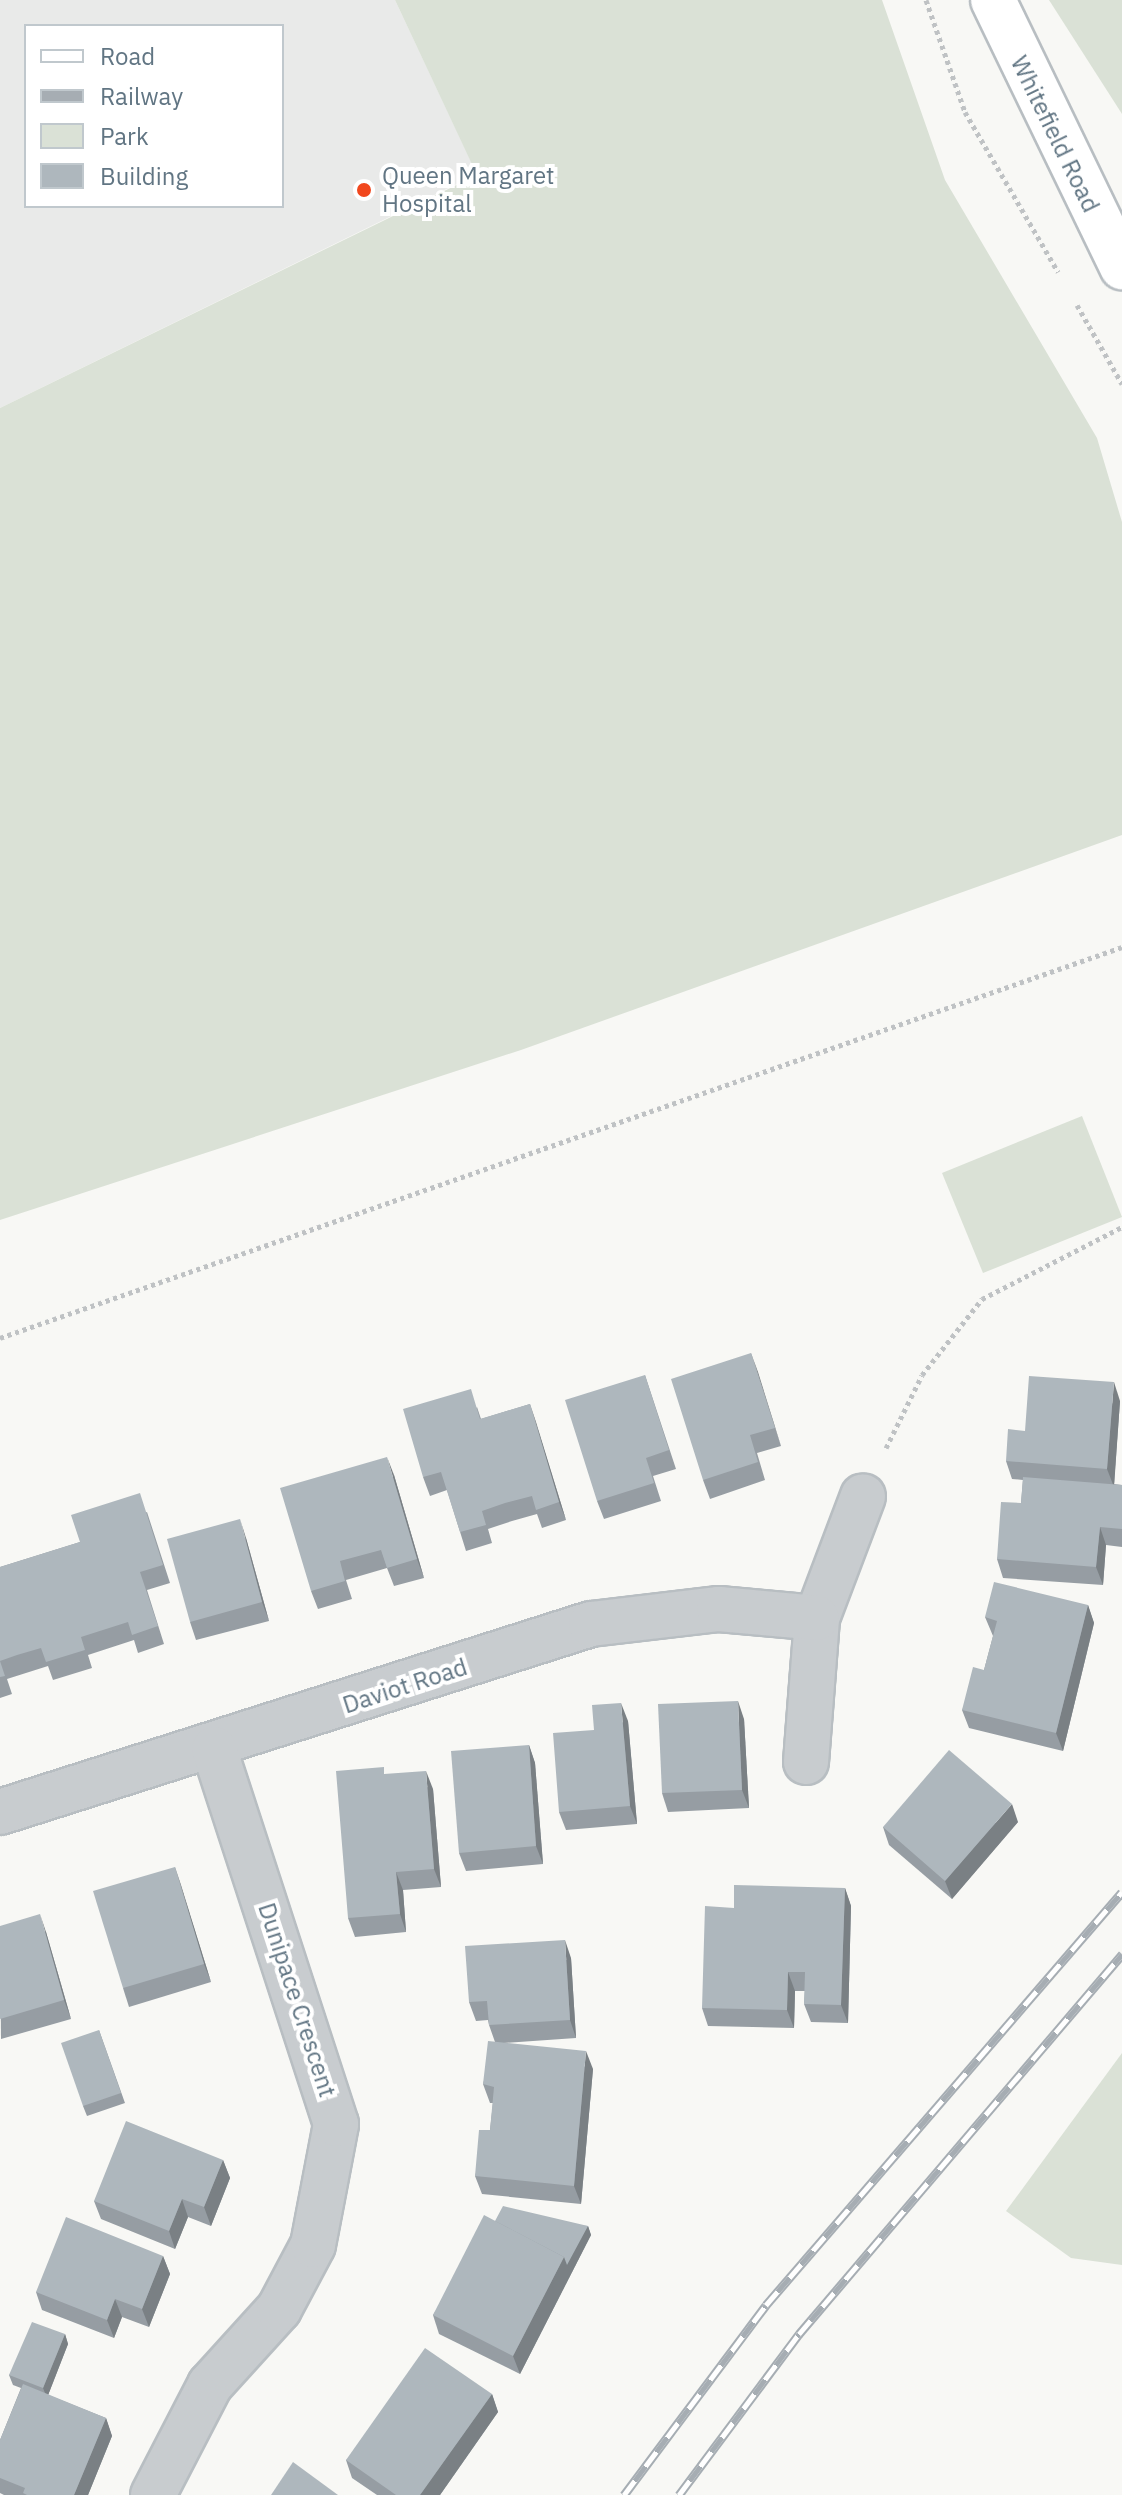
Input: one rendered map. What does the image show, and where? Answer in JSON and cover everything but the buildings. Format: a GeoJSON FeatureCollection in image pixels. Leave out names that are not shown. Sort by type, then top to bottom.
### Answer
{"type":"FeatureCollection","features":[{"type":"Feature","properties":{"kind":"main road","name":"Whitefield Road"},"geometry":{"type":"LineString","coordinates":[[993,0],[1122,267]]}},
{"type":"Feature","properties":{"kind":"street"},"geometry":{"type":"LineString","coordinates":[[806,1762],[817,1618],[863,1496]]}},
{"type":"Feature","properties":{"kind":"street","name":"Daviot Road"},"geometry":{"type":"LineString","coordinates":[[0,1812],[214,1749],[591,1624],[719,1609],[817,1618]]}},
{"type":"Feature","properties":{"kind":"street","name":"Dunipace Crescent"},"geometry":{"type":"LineString","coordinates":[[153,2495],[210,2385],[279,2309],[313,2245],[336,2124],[214,1749]]}},
{"type":"Feature","properties":{"kind":"path"},"geometry":{"type":"LineString","coordinates":[[926,0],[965,112],[1122,384]]}},
{"type":"Feature","properties":{"kind":"path"},"geometry":{"type":"LineString","coordinates":[[0,1338],[1122,947]]}},
{"type":"Feature","properties":{"kind":"path"},"geometry":{"type":"LineString","coordinates":[[863,1496],[922,1375],[982,1299],[1122,1227]]}},
{"type":"Feature","properties":{"kind":"shaded area","name":"Queen Margaret Hospital"},"geometry":{"type":"Polygon","coordinates":[[[0,0],[395,0],[477,174],[0,408],[0,0]]]}},
{"type":"Feature","properties":{"kind":"green space"},"geometry":{"type":"Polygon","coordinates":[[[395,0],[882,0],[945,180],[1097,438],[1122,522],[1122,835],[521,1050],[0,1220],[0,408],[477,175],[395,0]]]}},
{"type":"Feature","properties":{"kind":"green space"},"geometry":{"type":"Polygon","coordinates":[[[1049,0],[1122,0],[1122,114],[1049,0]]]}},
{"type":"Feature","properties":{"kind":"green space"},"geometry":{"type":"Polygon","coordinates":[[[1082,1116],[1122,1217],[983,1273],[942,1173],[1082,1116]]]}},
{"type":"Feature","properties":{"kind":"green space"},"geometry":{"type":"Polygon","coordinates":[[[1122,2053],[1122,2265],[1071,2258],[1006,2211],[1122,2053]]]}},
{"type":"Feature","properties":{"kind":"railway"},"geometry":{"type":"LineString","coordinates":[[624,2495],[766,2305],[1122,1892]]}},
{"type":"Feature","properties":{"kind":"railway"},"geometry":{"type":"LineString","coordinates":[[679,2495],[799,2334],[1122,1954]]}},
{"type":"Feature","properties":{"kind":"place","name":"Queen Margaret Hospital"},"geometry":{"type":"Point","coordinates":[364,190]}}]}
